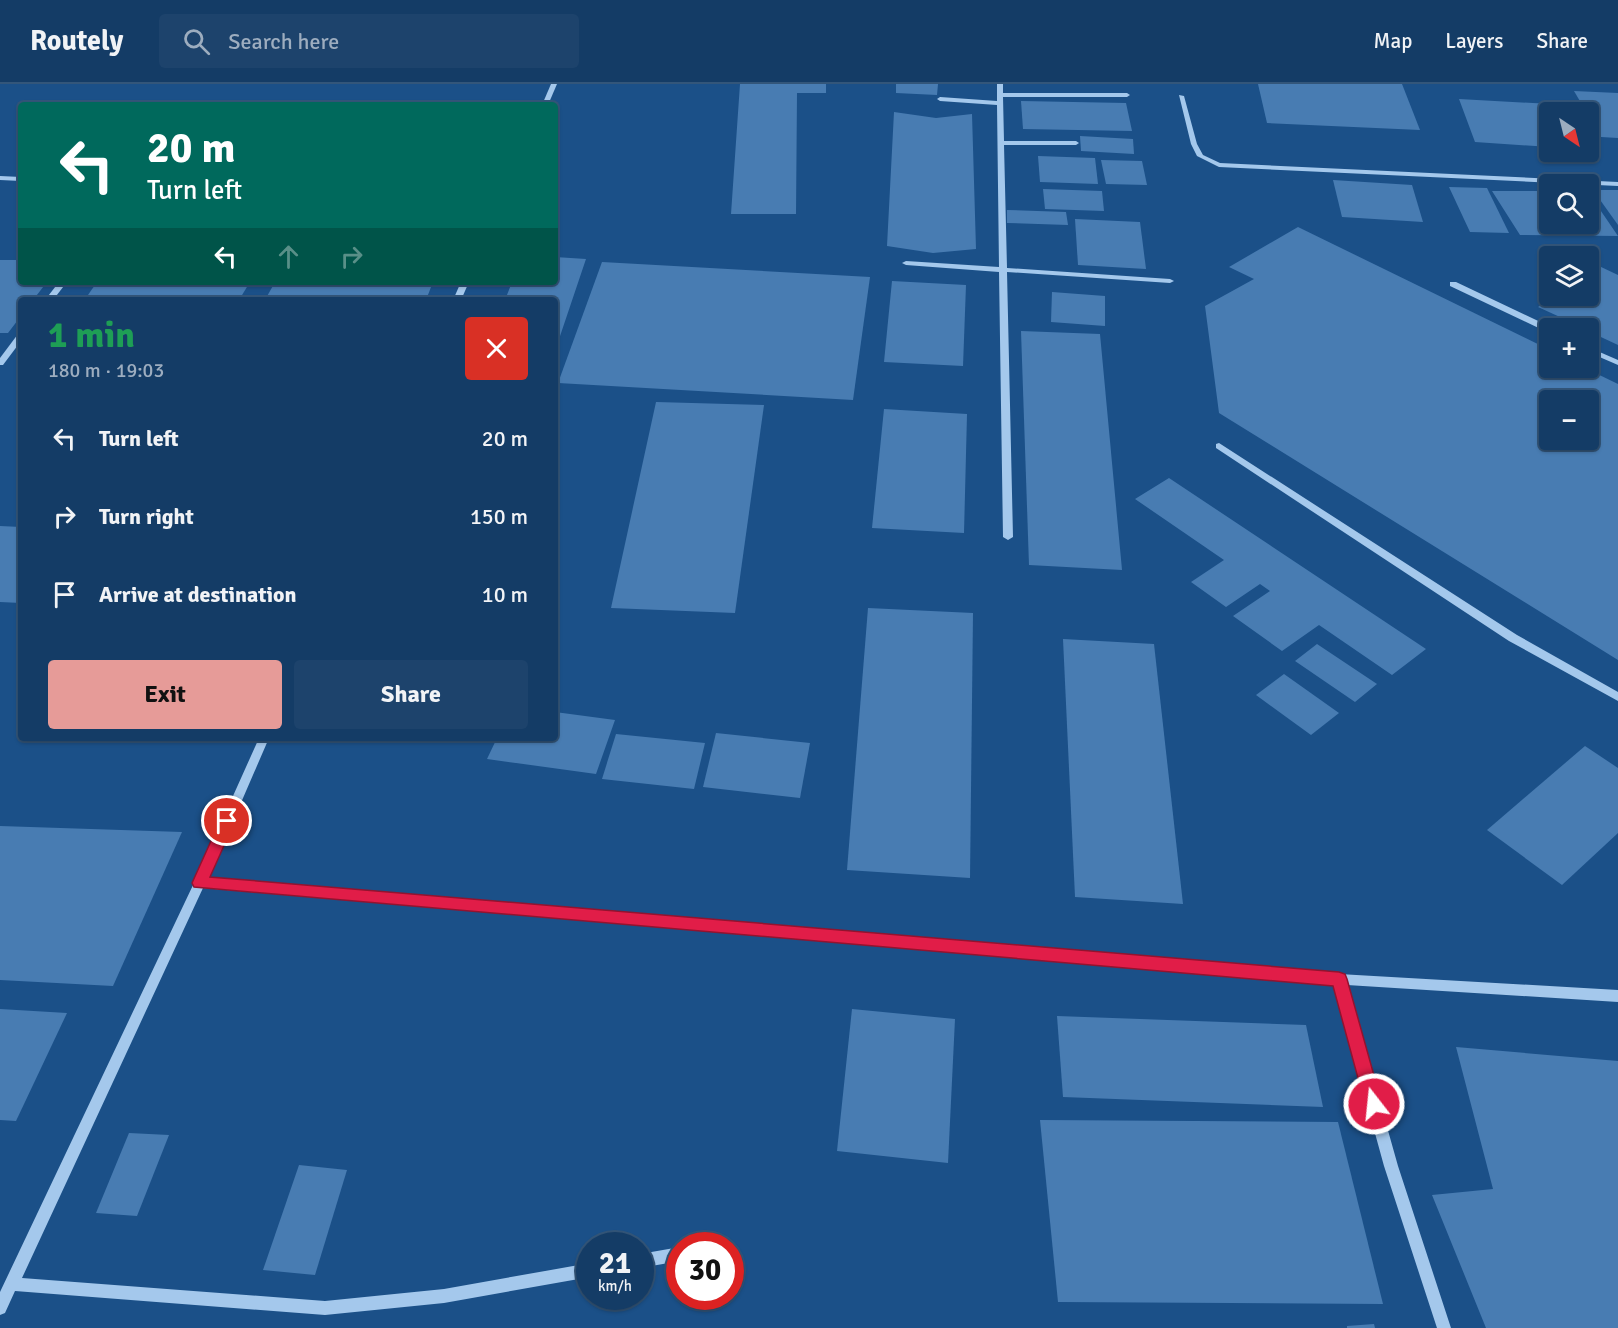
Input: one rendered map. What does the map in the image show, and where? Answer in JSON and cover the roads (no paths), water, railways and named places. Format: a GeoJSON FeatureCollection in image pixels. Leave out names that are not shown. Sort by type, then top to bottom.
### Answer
{"type":"FeatureCollection","features":[{"type":"Feature","properties":{"kind":"street"},"geometry":{"type":"LineString","coordinates":[[546,102],[554,84]]}},
{"type":"Feature","properties":{"kind":"street"},"geometry":{"type":"LineString","coordinates":[[1000,84],[1008,537]]}},
{"type":"Feature","properties":{"kind":"street"},"geometry":{"type":"LineString","coordinates":[[940,99],[1127,95]]}},
{"type":"Feature","properties":{"kind":"street"},"geometry":{"type":"LineString","coordinates":[[1181,96],[1194,144],[1200,156],[1219,165],[1618,184]]}},
{"type":"Feature","properties":{"kind":"street"},"geometry":{"type":"LineString","coordinates":[[1001,143],[1076,143]]}},
{"type":"Feature","properties":{"kind":"street"},"geometry":{"type":"LineString","coordinates":[[0,178],[18,180]]}},
{"type":"Feature","properties":{"kind":"street"},"geometry":{"type":"LineString","coordinates":[[906,263],[1170,281]]}},
{"type":"Feature","properties":{"kind":"street"},"geometry":{"type":"LineString","coordinates":[[1453,284],[1539,325]]}},
{"type":"Feature","properties":{"kind":"street"},"geometry":{"type":"LineString","coordinates":[[51,297],[61,285]]}},
{"type":"Feature","properties":{"kind":"street"},"geometry":{"type":"LineString","coordinates":[[0,363],[18,340]]}},
{"type":"Feature","properties":{"kind":"street"},"geometry":{"type":"LineString","coordinates":[[1599,354],[1618,363]]}},
{"type":"Feature","properties":{"kind":"street"},"geometry":{"type":"LineString","coordinates":[[1219,446],[1513,638],[1618,697]]}},
{"type":"Feature","properties":{"kind":"street"},"geometry":{"type":"LineString","coordinates":[[0,1308],[200,883],[263,741]]}},
{"type":"Feature","properties":{"kind":"street"},"geometry":{"type":"LineString","coordinates":[[200,883],[1339,979],[1618,996]]}},
{"type":"Feature","properties":{"kind":"street"},"geometry":{"type":"LineString","coordinates":[[1339,979],[1391,1166],[1444,1328]]}},
{"type":"Feature","properties":{"kind":"street"},"geometry":{"type":"LineString","coordinates":[[11,1284],[324,1308],[444,1296],[576,1272]]}}]}
